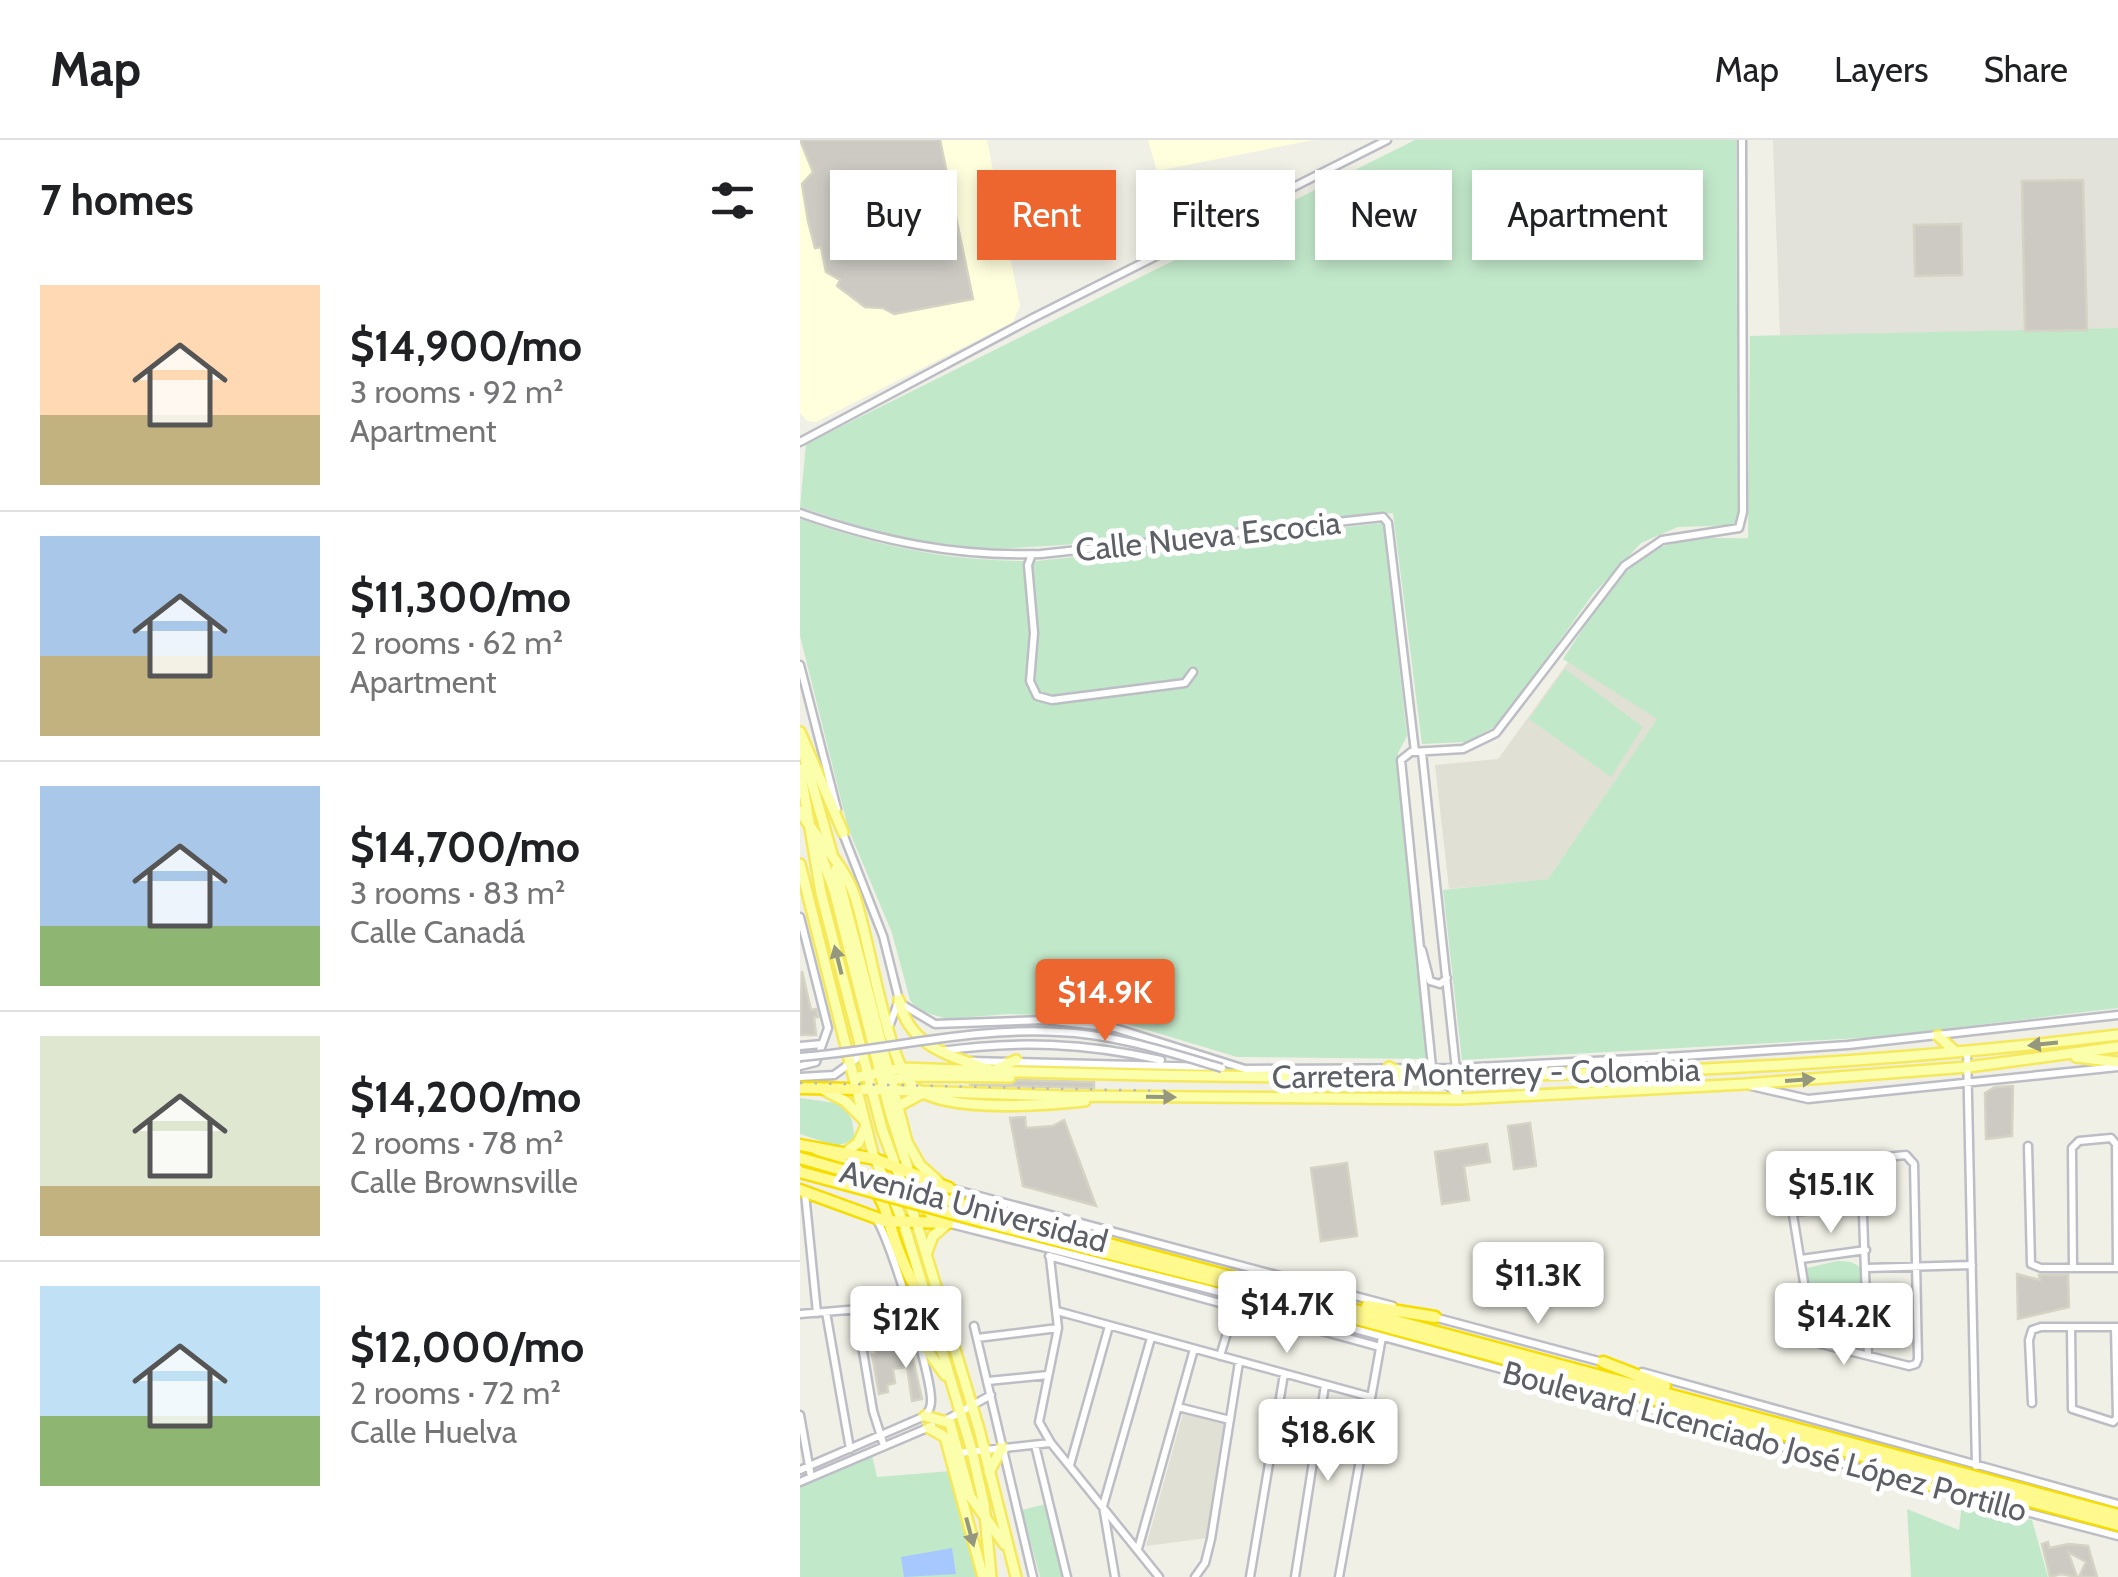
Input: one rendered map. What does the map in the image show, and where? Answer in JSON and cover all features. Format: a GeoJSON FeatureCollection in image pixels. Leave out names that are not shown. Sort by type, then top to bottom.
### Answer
{"type":"FeatureCollection","features":[{"type":"Feature","properties":{"kind":"highway"},"geometry":{"type":"LineString","coordinates":[[800,1088],[855,1084]]}},
{"type":"Feature","properties":{"kind":"highway"},"geometry":{"type":"LineString","coordinates":[[800,1145],[842,1156],[875,1158],[948,1188]]}},
{"type":"Feature","properties":{"kind":"highway"},"geometry":{"type":"LineString","coordinates":[[805,1191],[839,1187],[844,1174],[842,1156]]}},
{"type":"Feature","properties":{"kind":"highway"},"geometry":{"type":"LineString","coordinates":[[842,1156],[871,1182],[904,1223],[908,1274],[952,1344]]}},
{"type":"Feature","properties":{"kind":"highway","name":"Avenida Universidad"},"geometry":{"type":"LineString","coordinates":[[800,1158],[985,1216]]}},
{"type":"Feature","properties":{"kind":"highway","name":"Avenida Universidad"},"geometry":{"type":"LineString","coordinates":[[800,1172],[1146,1257]]}},
{"type":"Feature","properties":{"kind":"highway"},"geometry":{"type":"LineString","coordinates":[[805,1191],[904,1223],[948,1223]]}},
{"type":"Feature","properties":{"kind":"highway","name":"Boulevard Licenciado José López Portillo"},"geometry":{"type":"LineString","coordinates":[[1146,1257],[1342,1305],[2118,1515]]}},
{"type":"Feature","properties":{"kind":"highway","name":"Boulevard Licenciado José López Portillo"},"geometry":{"type":"LineString","coordinates":[[1146,1257],[2118,1525]]}},
{"type":"Feature","properties":{"kind":"highway"},"geometry":{"type":"LineString","coordinates":[[1342,1305],[1435,1317]]}},
{"type":"Feature","properties":{"kind":"highway"},"geometry":{"type":"LineString","coordinates":[[1603,1362],[1698,1401]]}},
{"type":"Feature","properties":{"kind":"highway"},"geometry":{"type":"LineString","coordinates":[[1668,1415],[1743,1423]]}},
{"type":"Feature","properties":{"kind":"highway"},"geometry":{"type":"LineString","coordinates":[[1870,1459],[1926,1486]]}},
{"type":"Feature","properties":{"kind":"main road"},"geometry":{"type":"LineString","coordinates":[[800,732],[842,832]]}},
{"type":"Feature","properties":{"kind":"main road"},"geometry":{"type":"LineString","coordinates":[[800,741],[834,861],[876,1042]]}},
{"type":"Feature","properties":{"kind":"main road"},"geometry":{"type":"LineString","coordinates":[[800,768],[821,893],[882,1129],[895,1165],[904,1223],[972,1451],[985,1514],[991,1577]]}},
{"type":"Feature","properties":{"kind":"main road"},"geometry":{"type":"LineString","coordinates":[[800,810],[856,898],[890,1029],[905,1072],[923,1093]]}},
{"type":"Feature","properties":{"kind":"main road"},"geometry":{"type":"LineString","coordinates":[[812,831],[834,890],[909,1171],[925,1210],[948,1223],[930,1241],[928,1264]]}},
{"type":"Feature","properties":{"kind":"main road"},"geometry":{"type":"LineString","coordinates":[[800,864],[875,1158],[904,1223],[928,1264],[984,1449],[1016,1577]]}},
{"type":"Feature","properties":{"kind":"main road"},"geometry":{"type":"LineString","coordinates":[[800,882],[807,893]]}},
{"type":"Feature","properties":{"kind":"main road"},"geometry":{"type":"LineString","coordinates":[[899,1000],[910,1029],[938,1051],[993,1071],[1016,1060]]}},
{"type":"Feature","properties":{"kind":"main road","name":"Carretera Monterrey - Colombia"},"geometry":{"type":"LineString","coordinates":[[905,1072],[1441,1078],[1457,1072],[1880,1060],[2118,1034]]}},
{"type":"Feature","properties":{"kind":"main road"},"geometry":{"type":"LineString","coordinates":[[1938,1036],[1961,1051]]}},
{"type":"Feature","properties":{"kind":"main road","name":"Carretera Monterrey - Colombia"},"geometry":{"type":"LineString","coordinates":[[855,1084],[868,1075],[923,1093],[1460,1099],[1968,1067],[2118,1047]]}},
{"type":"Feature","properties":{"kind":"main road"},"geometry":{"type":"LineString","coordinates":[[2063,1056],[2118,1064]]}},
{"type":"Feature","properties":{"kind":"main road"},"geometry":{"type":"LineString","coordinates":[[1389,1067],[1408,1078]]}},
{"type":"Feature","properties":{"kind":"main road"},"geometry":{"type":"LineString","coordinates":[[886,1081],[905,1072],[1028,1078],[1047,1072]]}},
{"type":"Feature","properties":{"kind":"main road","name":"Carretera Monterrey - Colombia"},"geometry":{"type":"LineString","coordinates":[[855,1084],[872,1089],[886,1081]]}},
{"type":"Feature","properties":{"kind":"main road"},"geometry":{"type":"LineString","coordinates":[[821,1088],[846,1100],[866,1123]]}},
{"type":"Feature","properties":{"kind":"main road"},"geometry":{"type":"LineString","coordinates":[[882,1129],[894,1109],[923,1093]]}},
{"type":"Feature","properties":{"kind":"main road"},"geometry":{"type":"LineString","coordinates":[[907,1142],[907,1114],[923,1093]]}},
{"type":"Feature","properties":{"kind":"main road"},"geometry":{"type":"LineString","coordinates":[[894,1109],[920,1166],[948,1188]]}},
{"type":"Feature","properties":{"kind":"main road"},"geometry":{"type":"LineString","coordinates":[[842,1156],[861,1140],[866,1123]]}},
{"type":"Feature","properties":{"kind":"main road"},"geometry":{"type":"LineString","coordinates":[[920,1278],[914,1333],[951,1384]]}},
{"type":"Feature","properties":{"kind":"main road"},"geometry":{"type":"LineString","coordinates":[[926,1416],[946,1420],[955,1434],[983,1577]]}},
{"type":"Feature","properties":{"kind":"main road"},"geometry":{"type":"LineString","coordinates":[[929,1428],[945,1437],[963,1489],[985,1514],[1011,1556]]}},
{"type":"Feature","properties":{"kind":"main road"},"geometry":{"type":"LineString","coordinates":[[989,1472],[1002,1448]]}},
{"type":"Feature","properties":{"kind":"street"},"geometry":{"type":"LineString","coordinates":[[800,442],[1030,319],[1387,140]]}},
{"type":"Feature","properties":{"kind":"street"},"geometry":{"type":"LineString","coordinates":[[1460,1099],[1432,1068],[1401,758],[1418,752],[1464,749],[1496,733],[1624,566],[1639,553],[1676,536],[1739,528],[1742,140]]}},
{"type":"Feature","properties":{"kind":"street","name":"Calle Nueva Escocia"},"geometry":{"type":"LineString","coordinates":[[800,512],[896,543],[992,556],[1385,518],[1460,1099]]}},
{"type":"Feature","properties":{"kind":"street"},"geometry":{"type":"LineString","coordinates":[[1032,554],[1028,565],[1034,633],[1030,682],[1037,696],[1052,700],[1185,683],[1193,672]]}},
{"type":"Feature","properties":{"kind":"street"},"geometry":{"type":"LineString","coordinates":[[800,665],[842,832],[883,936],[899,1000],[890,1029],[850,1064],[829,1077],[800,1077]]}},
{"type":"Feature","properties":{"kind":"street"},"geometry":{"type":"LineString","coordinates":[[800,917],[828,1028],[862,1054]]}},
{"type":"Feature","properties":{"kind":"street"},"geometry":{"type":"LineString","coordinates":[[1418,945],[1430,981],[1440,984],[1446,978]]}},
{"type":"Feature","properties":{"kind":"street"},"geometry":{"type":"LineString","coordinates":[[899,1000],[920,1019],[935,1024],[1011,1020],[1091,1024],[1164,1042],[1245,1069]]}},
{"type":"Feature","properties":{"kind":"street"},"geometry":{"type":"LineString","coordinates":[[964,1060],[1245,1069],[1432,1068],[1457,1072],[1938,1036],[2118,1015]]}},
{"type":"Feature","properties":{"kind":"street"},"geometry":{"type":"LineString","coordinates":[[800,1066],[816,1062],[828,1028]]}},
{"type":"Feature","properties":{"kind":"street"},"geometry":{"type":"LineString","coordinates":[[800,1057],[976,1034],[1059,1032],[1127,1042],[1222,1068]]}},
{"type":"Feature","properties":{"kind":"street"},"geometry":{"type":"LineString","coordinates":[[938,1051],[995,1043],[1059,1043],[1116,1050],[1177,1064]]}},
{"type":"Feature","properties":{"kind":"street"},"geometry":{"type":"LineString","coordinates":[[800,1046],[822,1044]]}},
{"type":"Feature","properties":{"kind":"street"},"geometry":{"type":"LineString","coordinates":[[1961,1051],[1968,1067],[1976,1466]]}},
{"type":"Feature","properties":{"kind":"street"},"geometry":{"type":"LineString","coordinates":[[1745,1084],[1808,1099],[1968,1084],[2118,1064]]}},
{"type":"Feature","properties":{"kind":"street"},"geometry":{"type":"LineString","coordinates":[[2028,1146],[2028,1257],[2033,1266],[2073,1268],[2118,1268],[2116,1139],[2074,1142],[2073,1268]]}},
{"type":"Feature","properties":{"kind":"street"},"geometry":{"type":"LineString","coordinates":[[1906,1154],[1912,1160],[1916,1364],[1908,1366],[1815,1341],[1786,1178],[1790,1169],[1861,1159],[1906,1154]]}},
{"type":"Feature","properties":{"kind":"street"},"geometry":{"type":"LineString","coordinates":[[1861,1159],[1868,1355]]}},
{"type":"Feature","properties":{"kind":"street"},"geometry":{"type":"LineString","coordinates":[[948,1188],[936,1195],[932,1205],[937,1217],[948,1223]]}},
{"type":"Feature","properties":{"kind":"street","name":"Boulevard Licenciado José López Portillo"},"geometry":{"type":"LineString","coordinates":[[948,1188],[2118,1504]]}},
{"type":"Feature","properties":{"kind":"street"},"geometry":{"type":"LineString","coordinates":[[805,1191],[822,1313],[850,1448]]}},
{"type":"Feature","properties":{"kind":"street"},"geometry":{"type":"LineString","coordinates":[[1793,1212],[1864,1205]]}},
{"type":"Feature","properties":{"kind":"street"},"geometry":{"type":"LineString","coordinates":[[800,1470],[926,1416],[932,1399],[883,1230],[870,1215]]}},
{"type":"Feature","properties":{"kind":"street","name":"Boulevard Licenciado José López Portillo"},"geometry":{"type":"LineString","coordinates":[[948,1223],[1183,1282],[2118,1536]]}},
{"type":"Feature","properties":{"kind":"street"},"geometry":{"type":"LineString","coordinates":[[1043,1247],[1050,1258],[1058,1328],[1038,1417],[1052,1443],[1158,1577]]}},
{"type":"Feature","properties":{"kind":"street"},"geometry":{"type":"LineString","coordinates":[[1801,1259],[1866,1250]]}},
{"type":"Feature","properties":{"kind":"street"},"geometry":{"type":"LineString","coordinates":[[1067,1253],[1075,1265]]}},
{"type":"Feature","properties":{"kind":"street"},"geometry":{"type":"LineString","coordinates":[[1050,1258],[1380,1348]]}},
{"type":"Feature","properties":{"kind":"street"},"geometry":{"type":"LineString","coordinates":[[1867,1268],[1972,1265]]}},
{"type":"Feature","properties":{"kind":"street"},"geometry":{"type":"LineString","coordinates":[[1115,1276],[1132,1270]]}},
{"type":"Feature","properties":{"kind":"street"},"geometry":{"type":"LineString","coordinates":[[1179,1294],[1183,1282]]}},
{"type":"Feature","properties":{"kind":"street"},"geometry":{"type":"LineString","coordinates":[[1807,1302],[1867,1300]]}},
{"type":"Feature","properties":{"kind":"street"},"geometry":{"type":"LineString","coordinates":[[800,1314],[907,1305]]}},
{"type":"Feature","properties":{"kind":"street"},"geometry":{"type":"LineString","coordinates":[[1268,1318],[1272,1306]]}},
{"type":"Feature","properties":{"kind":"street"},"geometry":{"type":"LineString","coordinates":[[1220,1356],[1234,1309]]}},
{"type":"Feature","properties":{"kind":"street"},"geometry":{"type":"LineString","coordinates":[[856,1310],[884,1446]]}},
{"type":"Feature","properties":{"kind":"street"},"geometry":{"type":"LineString","coordinates":[[1057,1311],[1372,1397]]}},
{"type":"Feature","properties":{"kind":"street"},"geometry":{"type":"LineString","coordinates":[[974,1326],[1034,1577]]}},
{"type":"Feature","properties":{"kind":"street"},"geometry":{"type":"LineString","coordinates":[[1070,1465],[1109,1326]]}},
{"type":"Feature","properties":{"kind":"street"},"geometry":{"type":"LineString","coordinates":[[2032,1403],[2032,1330],[2042,1327],[2071,1327],[2117,1327],[2116,1421],[2072,1409],[2071,1327]]}},
{"type":"Feature","properties":{"kind":"street"},"geometry":{"type":"LineString","coordinates":[[977,1338],[1058,1328]]}},
{"type":"Feature","properties":{"kind":"street"},"geometry":{"type":"LineString","coordinates":[[1339,1577],[1382,1337]]}},
{"type":"Feature","properties":{"kind":"street"},"geometry":{"type":"LineString","coordinates":[[1115,1577],[1102,1506],[1151,1338]]}},
{"type":"Feature","properties":{"kind":"street"},"geometry":{"type":"LineString","coordinates":[[1138,1550],[1194,1349]]}},
{"type":"Feature","properties":{"kind":"street"},"geometry":{"type":"LineString","coordinates":[[1198,1576],[1211,1538],[1239,1362]]}},
{"type":"Feature","properties":{"kind":"street"},"geometry":{"type":"LineString","coordinates":[[1250,1577],[1284,1374]]}},
{"type":"Feature","properties":{"kind":"street"},"geometry":{"type":"LineString","coordinates":[[988,1381],[1048,1376]]}},
{"type":"Feature","properties":{"kind":"street"},"geometry":{"type":"LineString","coordinates":[[1295,1577],[1324,1385]]}},
{"type":"Feature","properties":{"kind":"street"},"geometry":{"type":"LineString","coordinates":[[800,1482],[929,1428],[991,1395]]}},
{"type":"Feature","properties":{"kind":"street"},"geometry":{"type":"LineString","coordinates":[[1178,1407],[1230,1420]]}},
{"type":"Feature","properties":{"kind":"street"},"geometry":{"type":"LineString","coordinates":[[800,1415],[811,1477]]}},
{"type":"Feature","properties":{"kind":"street"},"geometry":{"type":"LineString","coordinates":[[959,1454],[1052,1443]]}},
{"type":"Feature","properties":{"kind":"street"},"geometry":{"type":"LineString","coordinates":[[1035,1445],[1066,1577]]}},
{"type":"Feature","properties":{"kind":"shaded area"},"geometry":{"type":"Polygon","coordinates":[[[800,140],[987,140],[993,170],[977,170],[977,260],[1011,260],[1020,306],[1013,322],[816,422],[807,421],[800,413],[800,140]]]}},
{"type":"Feature","properties":{"kind":"shaded area"},"geometry":{"type":"Polygon","coordinates":[[[1148,140],[1313,140],[1162,170],[1157,170],[1148,140]]]}},
{"type":"Feature","properties":{"kind":"shaded area"},"geometry":{"type":"Polygon","coordinates":[[[1415,140],[1736,140],[1738,525],[1678,527],[1641,543],[1593,594],[1501,723],[1467,742],[1422,744],[1393,513],[978,550],[885,535],[800,507],[806,444],[1175,260],[1295,260],[1295,200],[1315,190],[1315,260],[1452,260],[1452,170],[1355,170],[1415,140]]]}},
{"type":"Feature","properties":{"kind":"shaded area"},"geometry":{"type":"Polygon","coordinates":[[[1773,140],[2118,140],[2118,328],[1780,336],[1773,140]]]}},
{"type":"Feature","properties":{"kind":"shaded area"},"geometry":{"type":"Polygon","coordinates":[[[2118,328],[2118,1008],[1878,1037],[1462,1060],[1443,890],[1548,879],[1657,719],[1563,659],[1610,590],[1640,560],[1657,549],[1685,540],[1748,538],[1750,336],[2118,328]]]}},
{"type":"Feature","properties":{"kind":"shaded area"},"geometry":{"type":"Polygon","coordinates":[[[800,519],[917,551],[1005,561],[1037,561],[1383,523],[1407,736],[1398,753],[1426,1059],[1237,1057],[1104,1017],[1008,1014],[947,1019],[918,1010],[910,1000],[892,933],[848,828],[800,636],[800,519]]]}},
{"type":"Feature","properties":{"kind":"shaded area"},"geometry":{"type":"Polygon","coordinates":[[[1568,662],[1658,718],[1548,879],[1449,889],[1435,765],[1498,759],[1568,662]]]}},
{"type":"Feature","properties":{"kind":"shaded area"},"geometry":{"type":"Polygon","coordinates":[[[1565,669],[1643,727],[1611,777],[1529,719],[1565,669]]]}},
{"type":"Feature","properties":{"kind":"shaded area"},"geometry":{"type":"Polygon","coordinates":[[[800,1098],[843,1104],[852,1120],[855,1140],[836,1146],[800,1134],[800,1098]]]}},
{"type":"Feature","properties":{"kind":"shaded area"},"geometry":{"type":"Polygon","coordinates":[[[1837,1261],[1852,1263],[1864,1272],[1858,1291],[1810,1293],[1807,1268],[1837,1261]]]}},
{"type":"Feature","properties":{"kind":"shaded area"},"geometry":{"type":"Polygon","coordinates":[[[907,1310],[909,1315],[904,1317],[908,1338],[870,1344],[864,1315],[907,1310]]]}},
{"type":"Feature","properties":{"kind":"shaded area"},"geometry":{"type":"Polygon","coordinates":[[[1183,1413],[1226,1422],[1207,1538],[1146,1546],[1183,1413]]]}},
{"type":"Feature","properties":{"kind":"shaded area"},"geometry":{"type":"Polygon","coordinates":[[[872,1455],[877,1477],[951,1471],[977,1577],[800,1577],[800,1486],[872,1455]]]}},
{"type":"Feature","properties":{"kind":"shaded area"},"geometry":{"type":"Polygon","coordinates":[[[1962,1502],[2032,1520],[2048,1577],[1911,1577],[1907,1509],[1959,1530],[1962,1502]]]}},
{"type":"Feature","properties":{"kind":"shaded area"},"geometry":{"type":"Polygon","coordinates":[[[1046,1504],[1063,1577],[1040,1577],[1022,1510],[1046,1504]]]}},
{"type":"Feature","properties":{"kind":"water"},"geometry":{"type":"Polygon","coordinates":[[[952,1548],[956,1574],[904,1577],[901,1557],[952,1548]]]}},
{"type":"Feature","properties":{"kind":"building"},"geometry":{"type":"Polygon","coordinates":[[[800,140],[940,140],[946,170],[830,170],[830,260],[957,260],[957,222],[973,299],[894,314],[883,308],[865,307],[837,286],[840,280],[826,272],[821,247],[815,248],[808,221],[802,184],[813,172],[800,140]]]}},
{"type":"Feature","properties":{"kind":"building"},"geometry":{"type":"Polygon","coordinates":[[[2083,180],[2087,330],[2025,331],[2022,181],[2083,180]]]}},
{"type":"Feature","properties":{"kind":"building"},"geometry":{"type":"Polygon","coordinates":[[[1961,224],[1962,275],[1915,276],[1914,225],[1961,224]]]}},
{"type":"Feature","properties":{"kind":"building"},"geometry":{"type":"Polygon","coordinates":[[[802,971],[811,1010],[816,1009],[818,1017],[814,1017],[816,1035],[800,1035],[802,971]]]}},
{"type":"Feature","properties":{"kind":"building"},"geometry":{"type":"Polygon","coordinates":[[[1017,1080],[1094,1082],[1094,1088],[969,1085],[1010,1085],[1017,1080]]]}},
{"type":"Feature","properties":{"kind":"building"},"geometry":{"type":"Polygon","coordinates":[[[2013,1086],[2012,1136],[1986,1139],[1985,1093],[1995,1087],[2013,1086]]]}},
{"type":"Feature","properties":{"kind":"building"},"geometry":{"type":"Polygon","coordinates":[[[1025,1117],[1026,1128],[1053,1126],[1064,1120],[1096,1206],[1023,1186],[1010,1118],[1025,1117]]]}},
{"type":"Feature","properties":{"kind":"building"},"geometry":{"type":"Polygon","coordinates":[[[1530,1123],[1536,1166],[1514,1169],[1508,1126],[1530,1123]]]}},
{"type":"Feature","properties":{"kind":"building"},"geometry":{"type":"Polygon","coordinates":[[[1487,1144],[1490,1162],[1464,1166],[1469,1200],[1442,1204],[1435,1152],[1487,1144]]]}},
{"type":"Feature","properties":{"kind":"building"},"geometry":{"type":"Polygon","coordinates":[[[1347,1163],[1357,1236],[1321,1241],[1311,1168],[1347,1163]]]}},
{"type":"Feature","properties":{"kind":"building"},"geometry":{"type":"Polygon","coordinates":[[[2017,1274],[2040,1280],[2039,1275],[2068,1275],[2069,1307],[2018,1319],[2017,1274]]]}},
{"type":"Feature","properties":{"kind":"building"},"geometry":{"type":"Polygon","coordinates":[[[908,1338],[922,1399],[912,1401],[907,1367],[893,1369],[895,1383],[887,1385],[888,1392],[879,1394],[872,1355],[876,1354],[875,1344],[908,1338]]]}},
{"type":"Feature","properties":{"kind":"building"},"geometry":{"type":"Polygon","coordinates":[[[2048,1542],[2049,1548],[2088,1546],[2097,1577],[2079,1577],[2086,1562],[2068,1552],[2077,1577],[2050,1577],[2042,1544],[2048,1542]]]}},
{"type":"Feature","properties":{"kind":"railway"},"geometry":{"type":"LineString","coordinates":[[800,1083],[1166,1091]]}}]}
